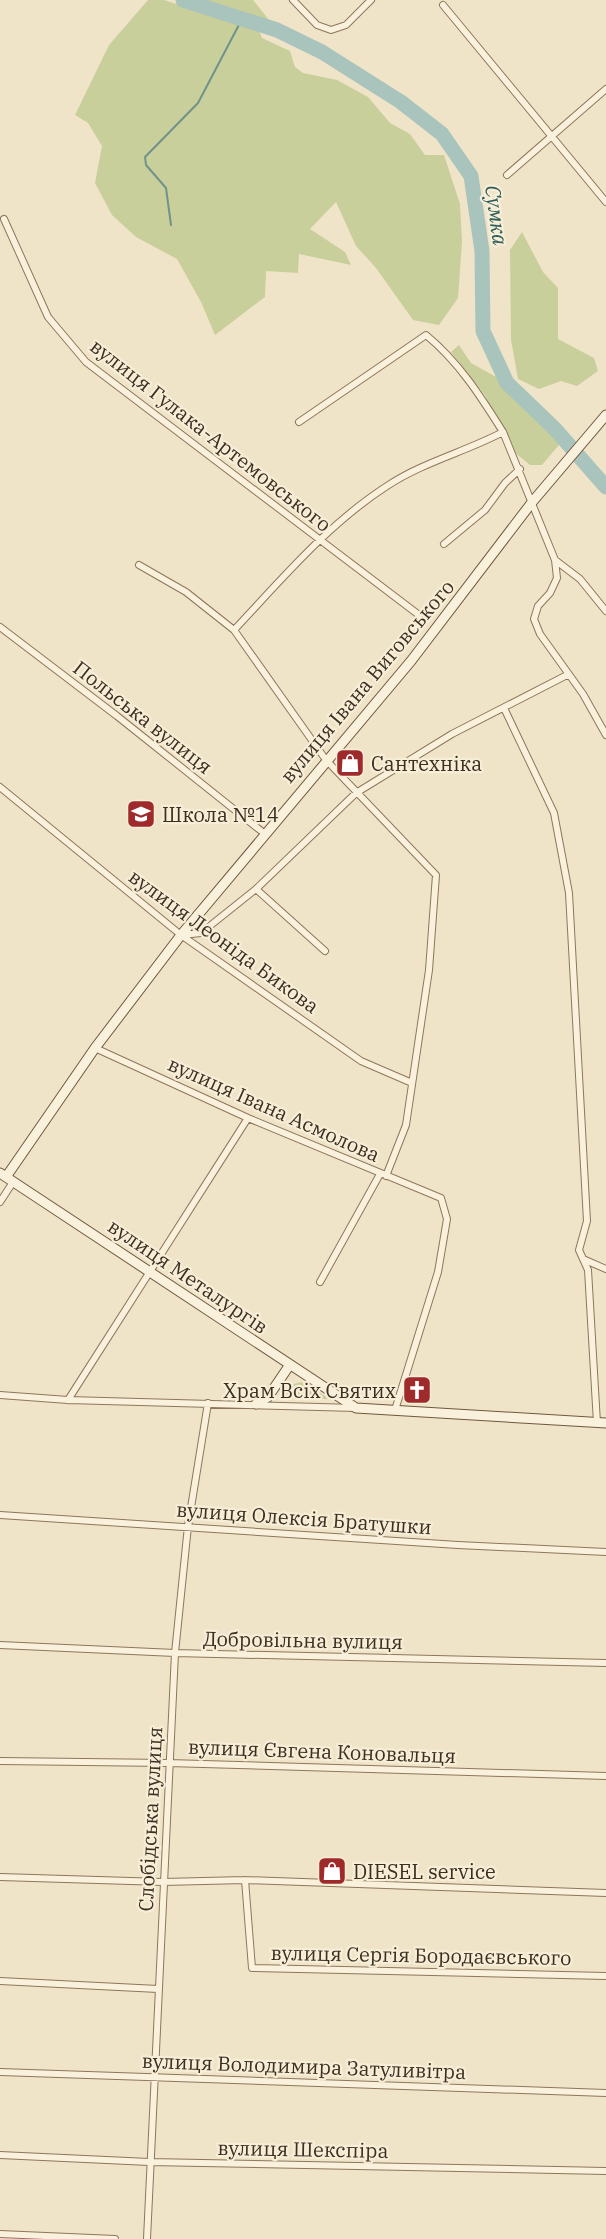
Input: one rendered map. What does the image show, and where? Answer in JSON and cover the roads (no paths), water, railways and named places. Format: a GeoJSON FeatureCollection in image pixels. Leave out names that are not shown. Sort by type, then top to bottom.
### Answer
{"type":"FeatureCollection","features":[{"type":"Feature","properties":{"kind":"main road","name":"вулиця Івана Виговського"},"geometry":{"type":"LineString","coordinates":[[6,1177],[95,1048],[181,935],[411,661],[533,501],[582,440],[606,415]]}},
{"type":"Feature","properties":{"kind":"main road","name":"вулиця Металургів"},"geometry":{"type":"LineString","coordinates":[[6,1177],[289,1366],[356,1408]]}},
{"type":"Feature","properties":{"kind":"main road"},"geometry":{"type":"LineString","coordinates":[[256,1404],[268,1397],[289,1366]]}},
{"type":"Feature","properties":{"kind":"main road"},"geometry":{"type":"LineString","coordinates":[[356,1408],[601,1423]]}},
{"type":"Feature","properties":{"kind":"street"},"geometry":{"type":"LineString","coordinates":[[293,0],[317,25],[331,30],[346,25],[372,0]]}},
{"type":"Feature","properties":{"kind":"street"},"geometry":{"type":"LineString","coordinates":[[443,5],[554,136],[606,202]]}},
{"type":"Feature","properties":{"kind":"street"},"geometry":{"type":"LineString","coordinates":[[507,175],[606,89]]}},
{"type":"Feature","properties":{"kind":"street","name":"вулиця Гулака-Артемовського"},"geometry":{"type":"LineString","coordinates":[[4,219],[48,316],[86,362],[419,615]]}},
{"type":"Feature","properties":{"kind":"street"},"geometry":{"type":"LineString","coordinates":[[300,422],[426,335],[452,359],[479,393],[503,432],[520,469],[555,560],[557,578],[550,593],[538,606],[534,619],[540,634],[567,675],[583,694],[606,735]]}},
{"type":"Feature","properties":{"kind":"street"},"geometry":{"type":"LineString","coordinates":[[234,630],[318,540],[387,486],[426,464],[473,448],[503,432]]}},
{"type":"Feature","properties":{"kind":"street"},"geometry":{"type":"LineString","coordinates":[[444,544],[485,510],[505,483],[520,469]]}},
{"type":"Feature","properties":{"kind":"street"},"geometry":{"type":"LineString","coordinates":[[555,560],[580,579],[606,611]]}},
{"type":"Feature","properties":{"kind":"street"},"geometry":{"type":"LineString","coordinates":[[139,565],[186,592],[234,630],[326,760],[435,875],[429,970],[406,1125],[383,1175],[320,1282]]}},
{"type":"Feature","properties":{"kind":"street","name":"Польська вулиця"},"geometry":{"type":"LineString","coordinates":[[0,627],[117,716],[265,834]]}},
{"type":"Feature","properties":{"kind":"street"},"geometry":{"type":"LineString","coordinates":[[181,935],[201,933],[256,889],[356,793],[452,734],[567,675]]}},
{"type":"Feature","properties":{"kind":"street"},"geometry":{"type":"LineString","coordinates":[[504,708],[554,813],[568,893],[587,1221],[579,1250],[588,1270],[601,1423]]}},
{"type":"Feature","properties":{"kind":"street","name":"вулиця Леоніда Бикова"},"geometry":{"type":"LineString","coordinates":[[0,787],[181,935],[361,1061],[412,1083]]}},
{"type":"Feature","properties":{"kind":"street"},"geometry":{"type":"LineString","coordinates":[[256,889],[326,951]]}},
{"type":"Feature","properties":{"kind":"street","name":"вулиця Івана Асмолова"},"geometry":{"type":"LineString","coordinates":[[95,1048],[248,1118],[441,1198],[447,1219],[438,1272],[394,1410]]}},
{"type":"Feature","properties":{"kind":"street"},"geometry":{"type":"LineString","coordinates":[[68,1400],[248,1118]]}},
{"type":"Feature","properties":{"kind":"street"},"geometry":{"type":"LineString","coordinates":[[0,1202],[6,1177]]}},
{"type":"Feature","properties":{"kind":"street"},"geometry":{"type":"LineString","coordinates":[[583,1259],[606,1269]]}},
{"type":"Feature","properties":{"kind":"street"},"geometry":{"type":"LineString","coordinates":[[0,1395],[68,1400],[356,1408]]}},
{"type":"Feature","properties":{"kind":"street","name":"Слобідська вулиця"},"geometry":{"type":"LineString","coordinates":[[147,2239],[175,1653],[188,1526],[208,1403]]}},
{"type":"Feature","properties":{"kind":"street","name":"вулиця Олексія Братушки"},"geometry":{"type":"LineString","coordinates":[[0,1515],[458,1545],[606,1552]]}},
{"type":"Feature","properties":{"kind":"street","name":"Добровільна вулиця"},"geometry":{"type":"LineString","coordinates":[[0,1645],[175,1653],[606,1663]]}},
{"type":"Feature","properties":{"kind":"street","name":"вулиця Євгена Коновальця"},"geometry":{"type":"LineString","coordinates":[[0,1761],[168,1763],[606,1776]]}},
{"type":"Feature","properties":{"kind":"street"},"geometry":{"type":"LineString","coordinates":[[0,1877],[163,1882],[245,1880],[606,1893]]}},
{"type":"Feature","properties":{"kind":"street","name":"вулиця Сергія Бородаєвського"},"geometry":{"type":"LineString","coordinates":[[245,1880],[252,1968],[606,1976]]}},
{"type":"Feature","properties":{"kind":"street"},"geometry":{"type":"LineString","coordinates":[[0,1981],[158,1989]]}},
{"type":"Feature","properties":{"kind":"street","name":"вулиця Володимира Затуливітра"},"geometry":{"type":"LineString","coordinates":[[0,2072],[606,2093]]}},
{"type":"Feature","properties":{"kind":"street","name":"вулиця Шекспіра"},"geometry":{"type":"LineString","coordinates":[[0,2155],[149,2162],[606,2171]]}},
{"type":"Feature","properties":{"kind":"street"},"geometry":{"type":"LineString","coordinates":[[0,2234],[115,2239]]}},
{"type":"Feature","properties":{"kind":"waterway","name":"Сумка"},"geometry":{"type":"LineString","coordinates":[[183,0],[277,30],[322,52],[401,102],[442,134],[471,176],[482,251],[483,331],[507,383],[555,429],[606,487]]}},
{"type":"Feature","properties":{"kind":"waterway"},"geometry":{"type":"LineString","coordinates":[[171,225],[166,188],[146,165],[145,157],[198,103],[242,19]]}},
{"type":"Feature","properties":{"kind":"place","name":"Сантехніка"},"geometry":{"type":"Point","coordinates":[350,763]}},
{"type":"Feature","properties":{"kind":"place","name":"Школа №14"},"geometry":{"type":"Point","coordinates":[141,814]}},
{"type":"Feature","properties":{"kind":"place","name":"Храм Всіх Святих"},"geometry":{"type":"Point","coordinates":[417,1390]}},
{"type":"Feature","properties":{"kind":"place","name":"DIESEL service"},"geometry":{"type":"Point","coordinates":[332,1871]}}]}
